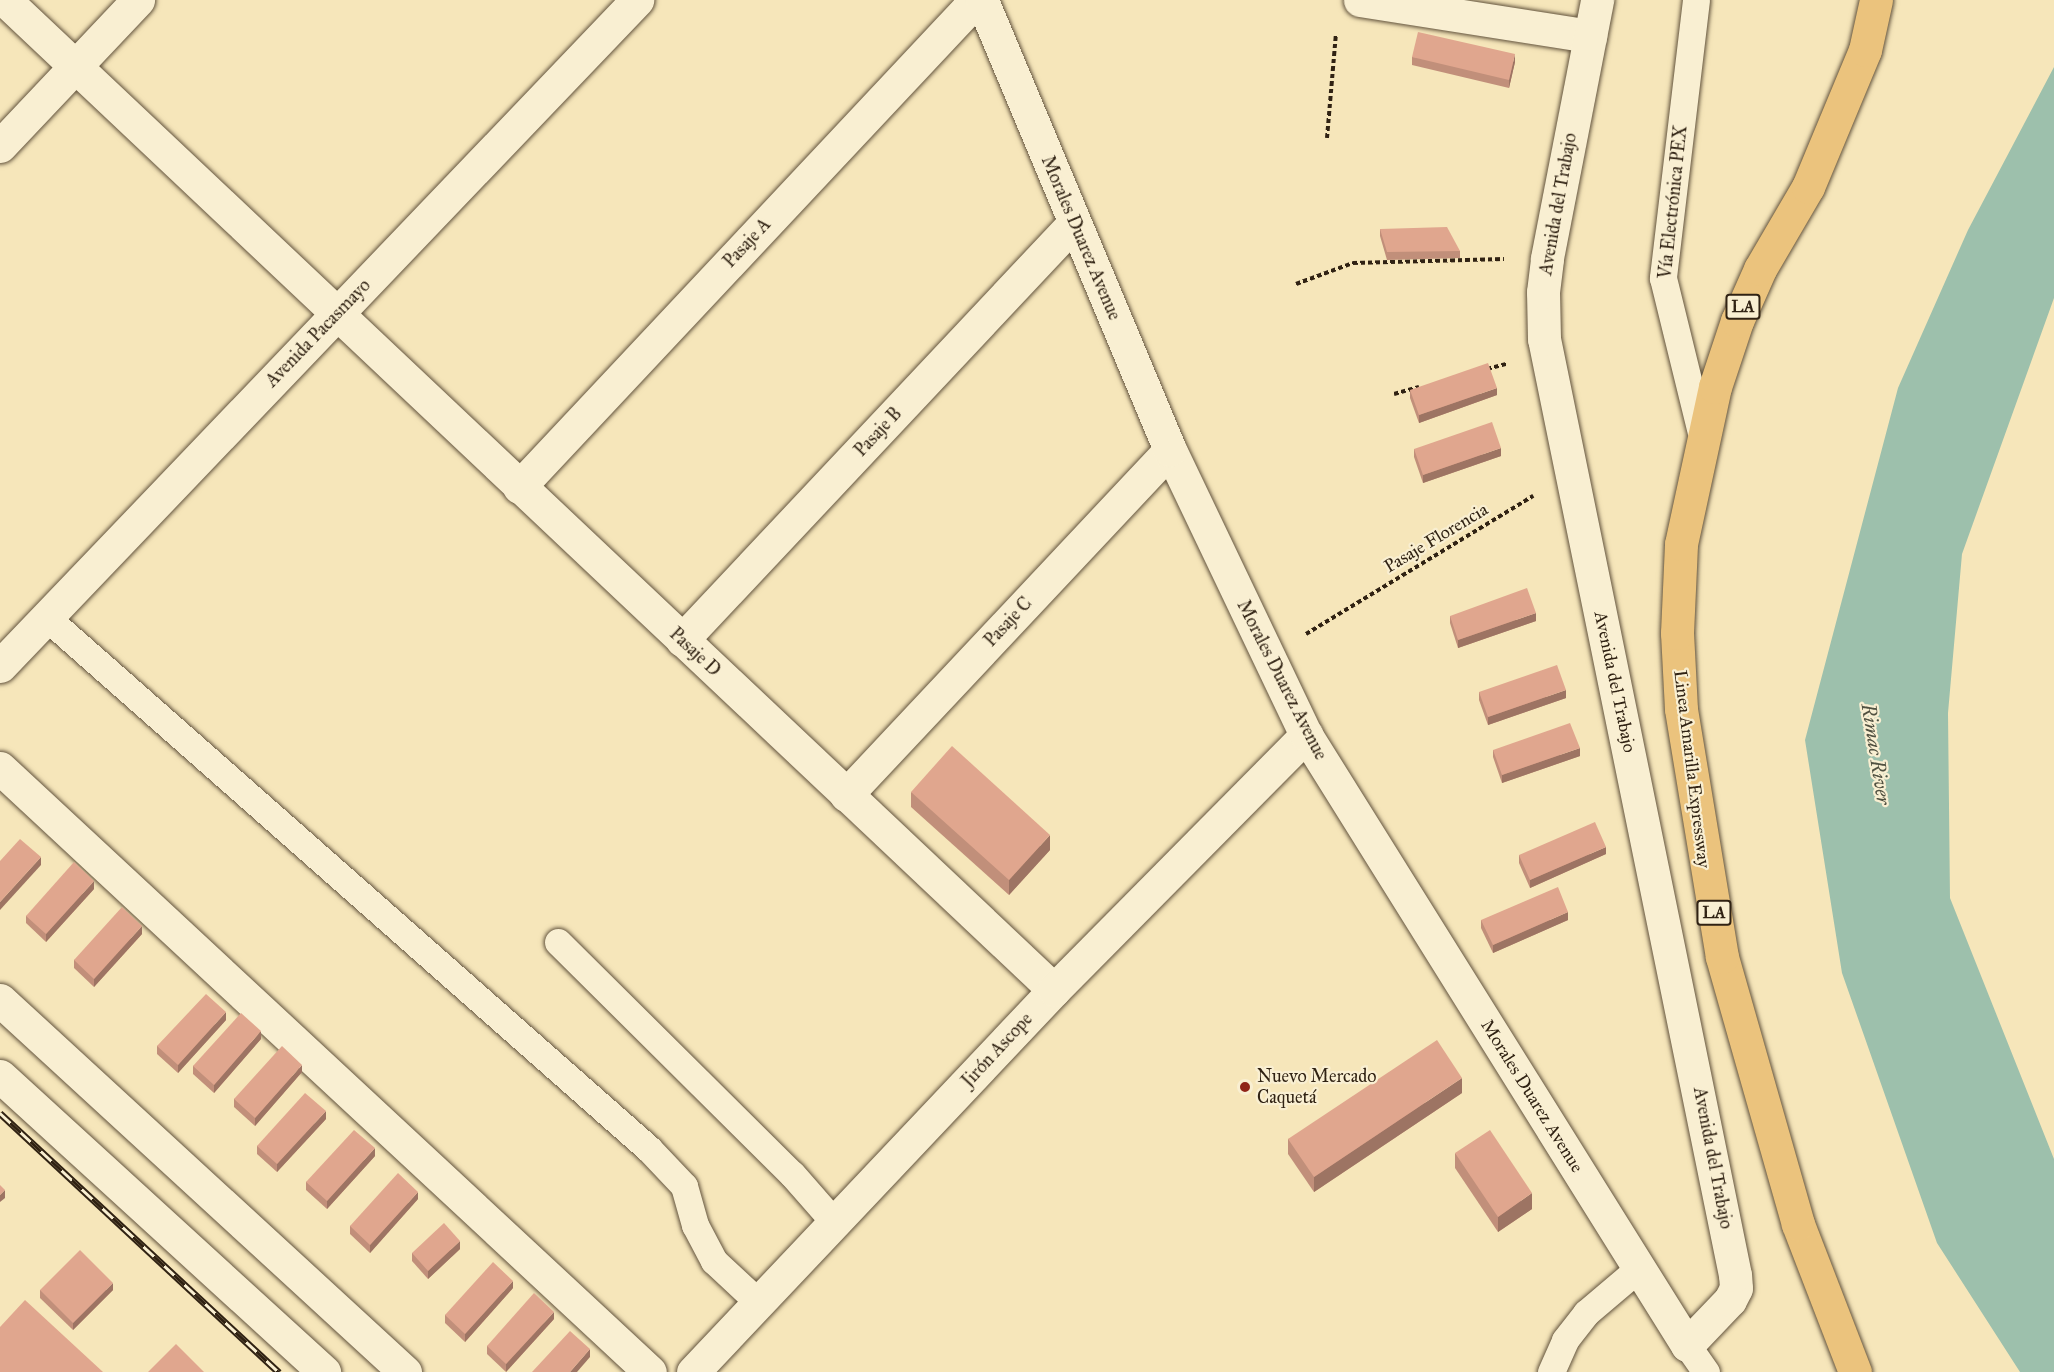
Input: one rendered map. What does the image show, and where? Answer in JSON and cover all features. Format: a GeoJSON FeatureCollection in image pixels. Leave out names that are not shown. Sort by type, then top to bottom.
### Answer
{"type":"FeatureCollection","features":[{"type":"Feature","properties":{"kind":"highway","name":"Linea Amarilla Expressway"},"geometry":{"type":"LineString","coordinates":[[1856,1372],[1798,1224],[1722,957],[1704,860],[1681,709],[1677,633],[1681,544],[1702,437],[1737,321],[1760,269],[1808,188],[1865,50],[1876,0]]}},
{"type":"Feature","properties":{"kind":"street","name":"Pasaje D"},"geometry":{"type":"LineString","coordinates":[[4,0],[1054,990]]}},
{"type":"Feature","properties":{"kind":"street"},"geometry":{"type":"LineString","coordinates":[[0,146],[138,0]]}},
{"type":"Feature","properties":{"kind":"street","name":"Avenida Pacasmayo"},"geometry":{"type":"LineString","coordinates":[[0,666],[637,0]]}},
{"type":"Feature","properties":{"kind":"street","name":"Pasaje A"},"geometry":{"type":"LineString","coordinates":[[519,487],[976,0]]}},
{"type":"Feature","properties":{"kind":"street","name":"Morales Duarez Avenue"},"geometry":{"type":"LineString","coordinates":[[982,0],[1170,450],[1306,735],[1687,1345]]}},
{"type":"Feature","properties":{"kind":"street"},"geometry":{"type":"LineString","coordinates":[[1360,0],[1590,36]]}},
{"type":"Feature","properties":{"kind":"street","name":"Avenida del Trabajo"},"geometry":{"type":"LineString","coordinates":[[1597,0],[1547,258],[1543,292],[1547,353],[1570,475],[1626,731],[1735,1275],[1736,1288],[1730,1300],[1687,1345]]}},
{"type":"Feature","properties":{"kind":"street","name":"Pasaje B"},"geometry":{"type":"LineString","coordinates":[[682,640],[1074,223]]}},
{"type":"Feature","properties":{"kind":"street","name":"Pasaje C"},"geometry":{"type":"LineString","coordinates":[[846,795],[1170,450]]}},
{"type":"Feature","properties":{"kind":"street","name":"Jirón Ascope"},"geometry":{"type":"LineString","coordinates":[[693,1372],[1054,990],[1306,735]]}},
{"type":"Feature","properties":{"kind":"street"},"geometry":{"type":"LineString","coordinates":[[0,768],[650,1372]]}},
{"type":"Feature","properties":{"kind":"street"},"geometry":{"type":"LineString","coordinates":[[0,1000],[405,1372]]}},
{"type":"Feature","properties":{"kind":"street"},"geometry":{"type":"LineString","coordinates":[[0,1076],[324,1372]]}},
{"type":"Feature","properties":{"kind":"lane","name":"Vía Electrónica PEX"},"geometry":{"type":"LineString","coordinates":[[1696,0],[1663,278],[1702,437]]}},
{"type":"Feature","properties":{"kind":"lane"},"geometry":{"type":"LineString","coordinates":[[46,616],[649,1149],[684,1186],[695,1225],[714,1261],[758,1302]]}},
{"type":"Feature","properties":{"kind":"lane"},"geometry":{"type":"LineString","coordinates":[[558,942],[792,1174],[834,1222]]}},
{"type":"Feature","properties":{"kind":"lane"},"geometry":{"type":"LineString","coordinates":[[1551,1372],[1565,1340],[1586,1313],[1639,1268]]}},
{"type":"Feature","properties":{"kind":"lane"},"geometry":{"type":"LineString","coordinates":[[1687,1345],[1706,1372]]}},
{"type":"Feature","properties":{"kind":"path"},"geometry":{"type":"LineString","coordinates":[[1327,138],[1337,23]]}},
{"type":"Feature","properties":{"kind":"path"},"geometry":{"type":"LineString","coordinates":[[1296,284],[1353,263],[1547,258]]}},
{"type":"Feature","properties":{"kind":"path"},"geometry":{"type":"LineString","coordinates":[[1481,371],[1547,353]]}},
{"type":"Feature","properties":{"kind":"path"},"geometry":{"type":"LineString","coordinates":[[1394,394],[1426,385]]}},
{"type":"Feature","properties":{"kind":"path","name":"Pasaje Florencia"},"geometry":{"type":"LineString","coordinates":[[1317,627],[1570,475]]}},
{"type":"Feature","properties":{"kind":"water","name":"Rimac River"},"geometry":{"type":"Polygon","coordinates":[[[2054,67],[2054,298],[1962,554],[1948,713],[1950,898],[2054,1159],[2054,1372],[2020,1372],[1937,1243],[1842,973],[1805,740],[1898,388],[1968,230],[2054,67]]]}},
{"type":"Feature","properties":{"kind":"building"},"geometry":{"type":"Polygon","coordinates":[[[1418,32],[1515,54],[1509,80],[1412,57],[1418,32]]]}},
{"type":"Feature","properties":{"kind":"building"},"geometry":{"type":"Polygon","coordinates":[[[1447,227],[1460,251],[1387,252],[1380,229],[1447,227]]]}},
{"type":"Feature","properties":{"kind":"building"},"geometry":{"type":"Polygon","coordinates":[[[1488,363],[1497,388],[1419,415],[1410,390],[1488,363]]]}},
{"type":"Feature","properties":{"kind":"building"},"geometry":{"type":"Polygon","coordinates":[[[1492,422],[1501,448],[1423,475],[1414,449],[1492,422]]]}},
{"type":"Feature","properties":{"kind":"building"},"geometry":{"type":"Polygon","coordinates":[[[1527,588],[1536,613],[1458,640],[1450,616],[1527,588]]]}},
{"type":"Feature","properties":{"kind":"building"},"geometry":{"type":"Polygon","coordinates":[[[1557,665],[1566,690],[1488,717],[1479,692],[1557,665]]]}},
{"type":"Feature","properties":{"kind":"building"},"geometry":{"type":"Polygon","coordinates":[[[1570,723],[1580,748],[1502,775],[1493,750],[1570,723]]]}},
{"type":"Feature","properties":{"kind":"building"},"geometry":{"type":"Polygon","coordinates":[[[952,746],[1050,835],[1009,880],[911,792],[952,746]]]}},
{"type":"Feature","properties":{"kind":"building"},"geometry":{"type":"Polygon","coordinates":[[[1595,822],[1606,847],[1530,880],[1519,855],[1595,822]]]}},
{"type":"Feature","properties":{"kind":"building"},"geometry":{"type":"Polygon","coordinates":[[[20,839],[41,857],[0,902],[0,861],[20,839]]]}},
{"type":"Feature","properties":{"kind":"building"},"geometry":{"type":"Polygon","coordinates":[[[74,862],[94,881],[46,934],[26,916],[74,862]]]}},
{"type":"Feature","properties":{"kind":"building"},"geometry":{"type":"Polygon","coordinates":[[[1558,887],[1568,912],[1493,945],[1481,920],[1558,887]]]}},
{"type":"Feature","properties":{"kind":"building"},"geometry":{"type":"Polygon","coordinates":[[[122,907],[142,926],[94,979],[74,960],[122,907]]]}},
{"type":"Feature","properties":{"kind":"building"},"geometry":{"type":"Polygon","coordinates":[[[206,994],[226,1012],[178,1065],[157,1046],[206,994]]]}},
{"type":"Feature","properties":{"kind":"building"},"geometry":{"type":"Polygon","coordinates":[[[241,1013],[261,1031],[214,1085],[193,1066],[241,1013]]]}},
{"type":"Feature","properties":{"kind":"building"},"geometry":{"type":"Polygon","coordinates":[[[1437,1040],[1462,1078],[1314,1177],[1288,1139],[1437,1040]]]}},
{"type":"Feature","properties":{"kind":"building"},"geometry":{"type":"Polygon","coordinates":[[[282,1046],[302,1065],[255,1118],[234,1099],[282,1046]]]}},
{"type":"Feature","properties":{"kind":"building"},"geometry":{"type":"Polygon","coordinates":[[[305,1093],[326,1111],[277,1164],[257,1146],[305,1093]]]}},
{"type":"Feature","properties":{"kind":"building"},"geometry":{"type":"Polygon","coordinates":[[[354,1130],[375,1148],[327,1201],[306,1182],[354,1130]]]}},
{"type":"Feature","properties":{"kind":"building"},"geometry":{"type":"Polygon","coordinates":[[[1490,1130],[1532,1193],[1498,1217],[1455,1153],[1490,1130]]]}},
{"type":"Feature","properties":{"kind":"building"},"geometry":{"type":"Polygon","coordinates":[[[398,1173],[418,1192],[370,1245],[350,1226],[398,1173]]]}},
{"type":"Feature","properties":{"kind":"building"},"geometry":{"type":"Polygon","coordinates":[[[0,1185],[5,1190],[0,1195],[0,1185]]]}},
{"type":"Feature","properties":{"kind":"building"},"geometry":{"type":"Polygon","coordinates":[[[444,1223],[460,1241],[428,1271],[412,1253],[444,1223]]]}},
{"type":"Feature","properties":{"kind":"building"},"geometry":{"type":"Polygon","coordinates":[[[80,1250],[113,1283],[73,1323],[40,1290],[80,1250]]]}},
{"type":"Feature","properties":{"kind":"building"},"geometry":{"type":"Polygon","coordinates":[[[493,1262],[513,1281],[465,1334],[445,1315],[493,1262]]]}},
{"type":"Feature","properties":{"kind":"building"},"geometry":{"type":"Polygon","coordinates":[[[534,1293],[554,1312],[506,1364],[487,1346],[534,1293]]]}},
{"type":"Feature","properties":{"kind":"building"},"geometry":{"type":"Polygon","coordinates":[[[25,1300],[103,1372],[0,1372],[0,1327],[25,1300]]]}},
{"type":"Feature","properties":{"kind":"building"},"geometry":{"type":"Polygon","coordinates":[[[570,1331],[590,1349],[570,1372],[532,1372],[570,1331]]]}},
{"type":"Feature","properties":{"kind":"building"},"geometry":{"type":"Polygon","coordinates":[[[176,1344],[204,1372],[148,1372],[176,1344]]]}},
{"type":"Feature","properties":{"kind":"railway"},"geometry":{"type":"LineString","coordinates":[[0,1113],[279,1372]]}},
{"type":"Feature","properties":{"kind":"place","name":"Nuevo Mercado Caquetá"},"geometry":{"type":"Point","coordinates":[1245,1087]}}]}
